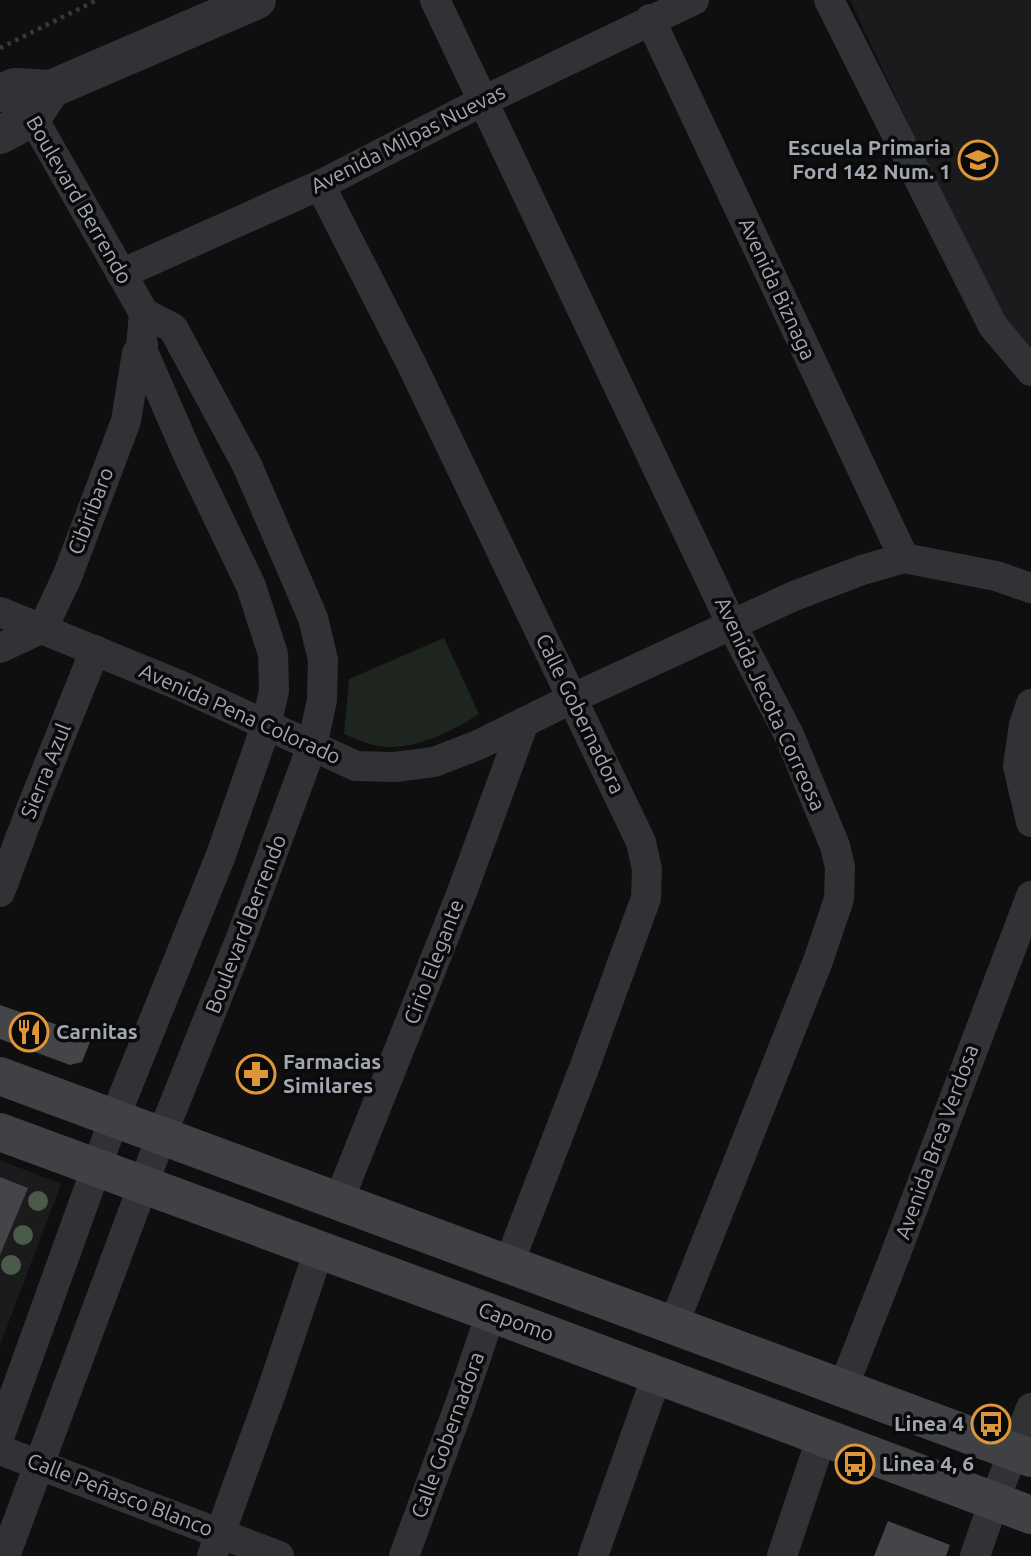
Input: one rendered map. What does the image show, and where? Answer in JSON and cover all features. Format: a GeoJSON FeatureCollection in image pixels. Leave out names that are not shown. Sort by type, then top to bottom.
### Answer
{"type":"FeatureCollection","features":[{"type":"Feature","properties":{"kind":"main road"},"geometry":{"type":"LineString","coordinates":[[0,1076],[1022,1455]]}},
{"type":"Feature","properties":{"kind":"main road","name":"Capomo"},"geometry":{"type":"LineString","coordinates":[[0,1132],[1031,1516]]}},
{"type":"Feature","properties":{"kind":"street"},"geometry":{"type":"LineString","coordinates":[[20,104],[257,0]]}},
{"type":"Feature","properties":{"kind":"street","name":"Avenida Jecota Correosa"},"geometry":{"type":"LineString","coordinates":[[435,0],[732,625],[790,737],[835,846],[840,867],[839,899],[818,961],[673,1326]]}},
{"type":"Feature","properties":{"kind":"street","name":"Avenida Milpas Nuevas"},"geometry":{"type":"LineString","coordinates":[[121,274],[320,185],[483,101],[694,0]]}},
{"type":"Feature","properties":{"kind":"street"},"geometry":{"type":"LineString","coordinates":[[829,0],[993,326],[1031,371]]}},
{"type":"Feature","properties":{"kind":"street","name":"Avenida Biznaga"},"geometry":{"type":"LineString","coordinates":[[650,19],[904,558]]}},
{"type":"Feature","properties":{"kind":"street","name":"Boulevard Berrendo"},"geometry":{"type":"LineString","coordinates":[[20,104],[144,313]]}},
{"type":"Feature","properties":{"kind":"street","name":"Calle Gobernadora"},"geometry":{"type":"LineString","coordinates":[[320,185],[411,363],[573,698],[641,842],[647,869],[646,898],[509,1264]]}},
{"type":"Feature","properties":{"kind":"street"},"geometry":{"type":"LineString","coordinates":[[0,1435],[51,1299],[96,1166],[221,855],[266,726],[274,691],[273,654],[251,586],[189,457],[141,346],[144,313],[173,328]]}},
{"type":"Feature","properties":{"kind":"street"},"geometry":{"type":"LineString","coordinates":[[141,346],[173,328]]}},
{"type":"Feature","properties":{"kind":"street","name":"Boulevard Berrendo"},"geometry":{"type":"LineString","coordinates":[[5,1556],[161,1137],[238,947],[312,746],[322,700],[323,660],[313,618],[247,465],[173,328]]}},
{"type":"Feature","properties":{"kind":"street","name":"Cibiribaro"},"geometry":{"type":"LineString","coordinates":[[43,628],[67,577],[126,421],[136,353],[141,346]]}},
{"type":"Feature","properties":{"kind":"street","name":"Avenida Pena Colorado"},"geometry":{"type":"LineString","coordinates":[[0,612],[179,685],[356,766],[395,767],[434,762],[478,745],[794,596],[862,570],[904,558],[985,573],[1031,587]]}},
{"type":"Feature","properties":{"kind":"street"},"geometry":{"type":"LineString","coordinates":[[0,648],[43,628]]}},
{"type":"Feature","properties":{"kind":"street","name":"Sierra Azul"},"geometry":{"type":"LineString","coordinates":[[0,892],[95,650]]}},
{"type":"Feature","properties":{"kind":"street"},"geometry":{"type":"LineString","coordinates":[[1031,704],[1024,725],[1018,766],[1031,822]]}},
{"type":"Feature","properties":{"kind":"street","name":"Cirio Elegante"},"geometry":{"type":"LineString","coordinates":[[339,1200],[462,892],[524,722]]}},
{"type":"Feature","properties":{"kind":"street","name":"Avenida Brea Verdosa"},"geometry":{"type":"LineString","coordinates":[[843,1388],[1031,896]]}},
{"type":"Feature","properties":{"kind":"street"},"geometry":{"type":"LineString","coordinates":[[216,1544],[319,1250]]}},
{"type":"Feature","properties":{"kind":"street","name":"Calle Gobernadora"},"geometry":{"type":"LineString","coordinates":[[404,1556],[491,1313]]}},
{"type":"Feature","properties":{"kind":"street"},"geometry":{"type":"LineString","coordinates":[[593,1556],[656,1375]]}},
{"type":"Feature","properties":{"kind":"street"},"geometry":{"type":"LineString","coordinates":[[975,1556],[994,1501],[1022,1455],[1031,1408]]}},
{"type":"Feature","properties":{"kind":"street"},"geometry":{"type":"LineString","coordinates":[[782,1556],[822,1436]]}},
{"type":"Feature","properties":{"kind":"street","name":"Calle Peñasco Blanco"},"geometry":{"type":"LineString","coordinates":[[0,1450],[216,1544],[279,1556]]}},
{"type":"Feature","properties":{"kind":"path"},"geometry":{"type":"LineString","coordinates":[[0,48],[97,0]]}},
{"type":"Feature","properties":{"kind":"shaded area","name":"Escuela Primaria Ford 142 Num. 1"},"geometry":{"type":"Polygon","coordinates":[[[850,0],[1031,0],[1031,358],[1000,320],[850,0]]]}},
{"type":"Feature","properties":{"kind":"shaded area"},"geometry":{"type":"Polygon","coordinates":[[[444,638],[479,714],[438,736],[404,746],[379,746],[344,734],[349,679],[444,638]]]}},
{"type":"Feature","properties":{"kind":"shaded area"},"geometry":{"type":"Polygon","coordinates":[[[0,1160],[61,1184],[0,1345],[0,1160]]]}},
{"type":"Feature","properties":{"kind":"building"},"geometry":{"type":"Polygon","coordinates":[[[0,1005],[92,1037],[82,1062],[70,1065],[0,1039],[0,1005]]]}},
{"type":"Feature","properties":{"kind":"building"},"geometry":{"type":"Polygon","coordinates":[[[0,1177],[28,1188],[0,1255],[0,1177]]]}},
{"type":"Feature","properties":{"kind":"building"},"geometry":{"type":"Polygon","coordinates":[[[888,1521],[950,1545],[946,1556],[874,1556],[888,1521]]]}},
{"type":"Feature","properties":{"kind":"place","name":"Escuela Primaria Ford 142 Num. 1"},"geometry":{"type":"Point","coordinates":[978,160]}},
{"type":"Feature","properties":{"kind":"place","name":"Carnitas"},"geometry":{"type":"Point","coordinates":[29,1032]}},
{"type":"Feature","properties":{"kind":"place","name":"Farmacias Similares"},"geometry":{"type":"Point","coordinates":[256,1074]}},
{"type":"Feature","properties":{"kind":"place","name":"Linea 4"},"geometry":{"type":"Point","coordinates":[991,1424]}},
{"type":"Feature","properties":{"kind":"place","name":"Linea 4, 6"},"geometry":{"type":"Point","coordinates":[855,1464]}}]}
